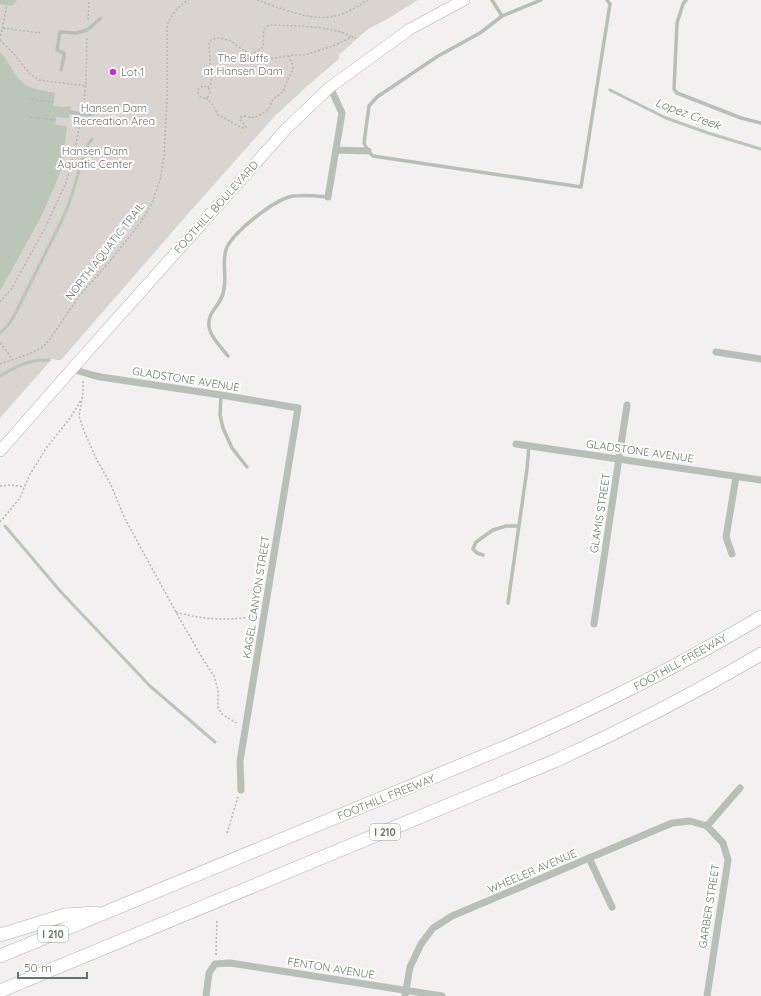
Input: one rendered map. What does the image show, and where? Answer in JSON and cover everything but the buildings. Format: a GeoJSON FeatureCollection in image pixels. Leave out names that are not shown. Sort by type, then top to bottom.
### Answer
{"type":"FeatureCollection","features":[{"type":"Feature","properties":{"kind":"highway","name":"FOOTHILL FREEWAY"},"geometry":{"type":"LineString","coordinates":[[0,956],[544,731],[652,678],[761,616]]}},
{"type":"Feature","properties":{"kind":"highway","name":"I 210"},"geometry":{"type":"LineString","coordinates":[[0,991],[557,760],[631,725],[702,688],[761,654]]}},
{"type":"Feature","properties":{"kind":"highway"},"geometry":{"type":"LineString","coordinates":[[0,935],[65,915],[106,913]]}},
{"type":"Feature","properties":{"kind":"main road","name":"FOOTHILL BOULEVARD"},"geometry":{"type":"LineString","coordinates":[[0,451],[72,368],[286,129],[330,87],[410,28],[464,0]]}},
{"type":"Feature","properties":{"kind":"street"},"geometry":{"type":"LineString","coordinates":[[328,197],[342,112],[330,87]]}},
{"type":"Feature","properties":{"kind":"street"},"geometry":{"type":"LineString","coordinates":[[336,150],[368,151]]}},
{"type":"Feature","properties":{"kind":"street"},"geometry":{"type":"LineString","coordinates":[[716,352],[761,359]]}},
{"type":"Feature","properties":{"kind":"street","name":"GLADSTONE AVENUE"},"geometry":{"type":"LineString","coordinates":[[72,368],[92,376],[298,408]]}},
{"type":"Feature","properties":{"kind":"street","name":"GLAMIS STREET"},"geometry":{"type":"LineString","coordinates":[[594,624],[627,405]]}},
{"type":"Feature","properties":{"kind":"street","name":"KAGEL CANYON STREET"},"geometry":{"type":"LineString","coordinates":[[240,790],[240,761],[298,408]]}},
{"type":"Feature","properties":{"kind":"street","name":"GLADSTONE AVENUE"},"geometry":{"type":"LineString","coordinates":[[516,444],[761,480]]}},
{"type":"Feature","properties":{"kind":"street"},"geometry":{"type":"LineString","coordinates":[[732,554],[726,537],[736,477]]}},
{"type":"Feature","properties":{"kind":"street"},"geometry":{"type":"LineString","coordinates":[[707,826],[740,788]]}},
{"type":"Feature","properties":{"kind":"street","name":"WHEELER AVENUE"},"geometry":{"type":"LineString","coordinates":[[405,993],[410,967],[421,944],[433,928],[452,916],[672,823],[690,821],[707,826]]}},
{"type":"Feature","properties":{"kind":"street","name":"GARBER STREET"},"geometry":{"type":"LineString","coordinates":[[707,826],[724,843],[728,860],[707,996]]}},
{"type":"Feature","properties":{"kind":"street"},"geometry":{"type":"LineString","coordinates":[[589,858],[612,907]]}},
{"type":"Feature","properties":{"kind":"street","name":"FENTON AVENUE"},"geometry":{"type":"LineString","coordinates":[[215,964],[230,963],[405,993],[442,996]]}},
{"type":"Feature","properties":{"kind":"street"},"geometry":{"type":"LineString","coordinates":[[206,996],[209,973],[215,964]]}},
{"type":"Feature","properties":{"kind":"lane"},"geometry":{"type":"LineString","coordinates":[[492,0],[502,16]]}},
{"type":"Feature","properties":{"kind":"lane"},"geometry":{"type":"LineString","coordinates":[[541,0],[502,16],[480,33],[438,56],[377,97],[369,106],[364,143],[368,151],[373,156],[581,187],[610,4],[607,0]]}},
{"type":"Feature","properties":{"kind":"lane"},"geometry":{"type":"LineString","coordinates":[[686,0],[683,4],[677,23],[674,89],[677,93],[741,118],[761,122]]}},
{"type":"Feature","properties":{"kind":"lane"},"geometry":{"type":"LineString","coordinates":[[61,70],[64,53],[57,50],[60,32],[76,33],[87,30],[101,18]]}},
{"type":"Feature","properties":{"kind":"lane"},"geometry":{"type":"LineString","coordinates":[[70,112],[87,115],[95,114],[101,108]]}},
{"type":"Feature","properties":{"kind":"lane"},"geometry":{"type":"LineString","coordinates":[[228,356],[212,337],[208,321],[210,315],[221,299],[224,289],[226,278],[225,255],[228,246],[236,234],[247,224],[274,205],[289,197],[328,197]]}},
{"type":"Feature","properties":{"kind":"lane"},"geometry":{"type":"LineString","coordinates":[[221,395],[220,415],[223,428],[232,448],[247,467]]}},
{"type":"Feature","properties":{"kind":"lane"},"geometry":{"type":"LineString","coordinates":[[508,604],[529,446]]}},
{"type":"Feature","properties":{"kind":"lane"},"geometry":{"type":"LineString","coordinates":[[483,555],[477,553],[474,549],[476,542],[493,530],[506,526],[519,526]]}},
{"type":"Feature","properties":{"kind":"path"},"geometry":{"type":"LineString","coordinates":[[0,302],[12,288],[45,228],[66,183],[74,153],[86,86],[88,0]]}},
{"type":"Feature","properties":{"kind":"path","name":"NORTH AQUATIC TRAIL"},"geometry":{"type":"LineString","coordinates":[[0,364],[29,354],[43,347],[80,295],[110,261],[141,222],[152,203],[160,180],[164,157],[167,99],[167,25],[171,16],[178,8],[189,0]]}},
{"type":"Feature","properties":{"kind":"path"},"geometry":{"type":"LineString","coordinates":[[258,0],[313,18],[329,18],[344,13],[368,0]]}},
{"type":"Feature","properties":{"kind":"path"},"geometry":{"type":"LineString","coordinates":[[7,5],[0,40],[30,74],[39,80],[86,86]]}},
{"type":"Feature","properties":{"kind":"path"},"geometry":{"type":"LineString","coordinates":[[251,55],[263,47],[264,29],[269,25],[334,30],[356,38]]}},
{"type":"Feature","properties":{"kind":"path"},"geometry":{"type":"LineString","coordinates":[[2,28],[39,33],[40,31]]}},
{"type":"Feature","properties":{"kind":"path"},"geometry":{"type":"LineString","coordinates":[[208,88],[211,83],[209,44],[211,40],[216,38],[229,40],[254,58],[264,60],[305,55],[333,46],[352,37]]}},
{"type":"Feature","properties":{"kind":"path"},"geometry":{"type":"LineString","coordinates":[[206,98],[210,94],[210,89],[202,86],[198,90],[200,98],[206,98],[214,106],[217,114],[244,128],[246,127],[240,119],[241,117],[245,116],[251,118],[258,116],[269,109],[273,99],[283,92],[293,69],[289,56]]}},
{"type":"Feature","properties":{"kind":"path"},"geometry":{"type":"LineString","coordinates":[[28,99],[53,102]]}},
{"type":"Feature","properties":{"kind":"path"},"geometry":{"type":"LineString","coordinates":[[30,117],[56,120]]}},
{"type":"Feature","properties":{"kind":"path"},"geometry":{"type":"LineString","coordinates":[[0,343],[12,360]]}},
{"type":"Feature","properties":{"kind":"path"},"geometry":{"type":"LineString","coordinates":[[72,368],[83,381],[83,393],[79,416],[84,431],[96,458],[111,485],[125,519],[204,662],[214,676],[218,690],[218,708],[222,714],[234,722],[246,727]]}},
{"type":"Feature","properties":{"kind":"path"},"geometry":{"type":"LineString","coordinates":[[0,522],[20,498],[29,476],[47,447],[71,417],[82,399]]}},
{"type":"Feature","properties":{"kind":"path"},"geometry":{"type":"LineString","coordinates":[[0,486],[11,485],[24,487]]}},
{"type":"Feature","properties":{"kind":"path"},"geometry":{"type":"LineString","coordinates":[[176,612],[189,616],[213,619],[239,619],[264,614]]}},
{"type":"Feature","properties":{"kind":"path"},"geometry":{"type":"LineString","coordinates":[[227,833],[240,790]]}},
{"type":"Feature","properties":{"kind":"path"},"geometry":{"type":"LineString","coordinates":[[215,964],[217,921]]}},
{"type":"Feature","properties":{"kind":"green space","name":"Hansen Dam Aquatic Center"},"geometry":{"type":"Polygon","coordinates":[[[0,0],[418,0],[367,30],[339,55],[339,59],[274,117],[61,360],[52,359],[0,418],[0,0]]]}},
{"type":"Feature","properties":{"kind":"shaded area"},"geometry":{"type":"Polygon","coordinates":[[[0,0],[17,0],[12,6],[0,4],[0,0]]]}},
{"type":"Feature","properties":{"kind":"shaded area"},"geometry":{"type":"Polygon","coordinates":[[[0,52],[19,79],[27,86],[55,93],[53,106],[71,106],[69,118],[56,117],[55,125],[67,126],[61,170],[41,217],[0,291],[0,52]]]}},
{"type":"Feature","properties":{"kind":"waterway","name":"Lopez Creek"},"geometry":{"type":"LineString","coordinates":[[610,90],[666,118],[708,133],[761,149]]}},
{"type":"Feature","properties":{"kind":"waterway"},"geometry":{"type":"LineString","coordinates":[[0,333],[9,324],[16,312],[63,218],[68,207],[84,155],[92,139]]}},
{"type":"Feature","properties":{"kind":"waterway"},"geometry":{"type":"LineString","coordinates":[[0,376],[29,362],[49,360]]}},
{"type":"Feature","properties":{"kind":"waterway"},"geometry":{"type":"LineString","coordinates":[[5,526],[61,592],[150,686],[215,742]]}},
{"type":"Feature","properties":{"kind":"place","name":"Lot 1"},"geometry":{"type":"Point","coordinates":[113,72]}},
{"type":"Feature","properties":{"kind":"park label","name":"The Bluffs at Hansen Dam"},"geometry":{"type":"Point","coordinates":[243,64]}},
{"type":"Feature","properties":{"kind":"park label","name":"Hansen Dam Recreation Area"},"geometry":{"type":"Point","coordinates":[114,114]}}]}
